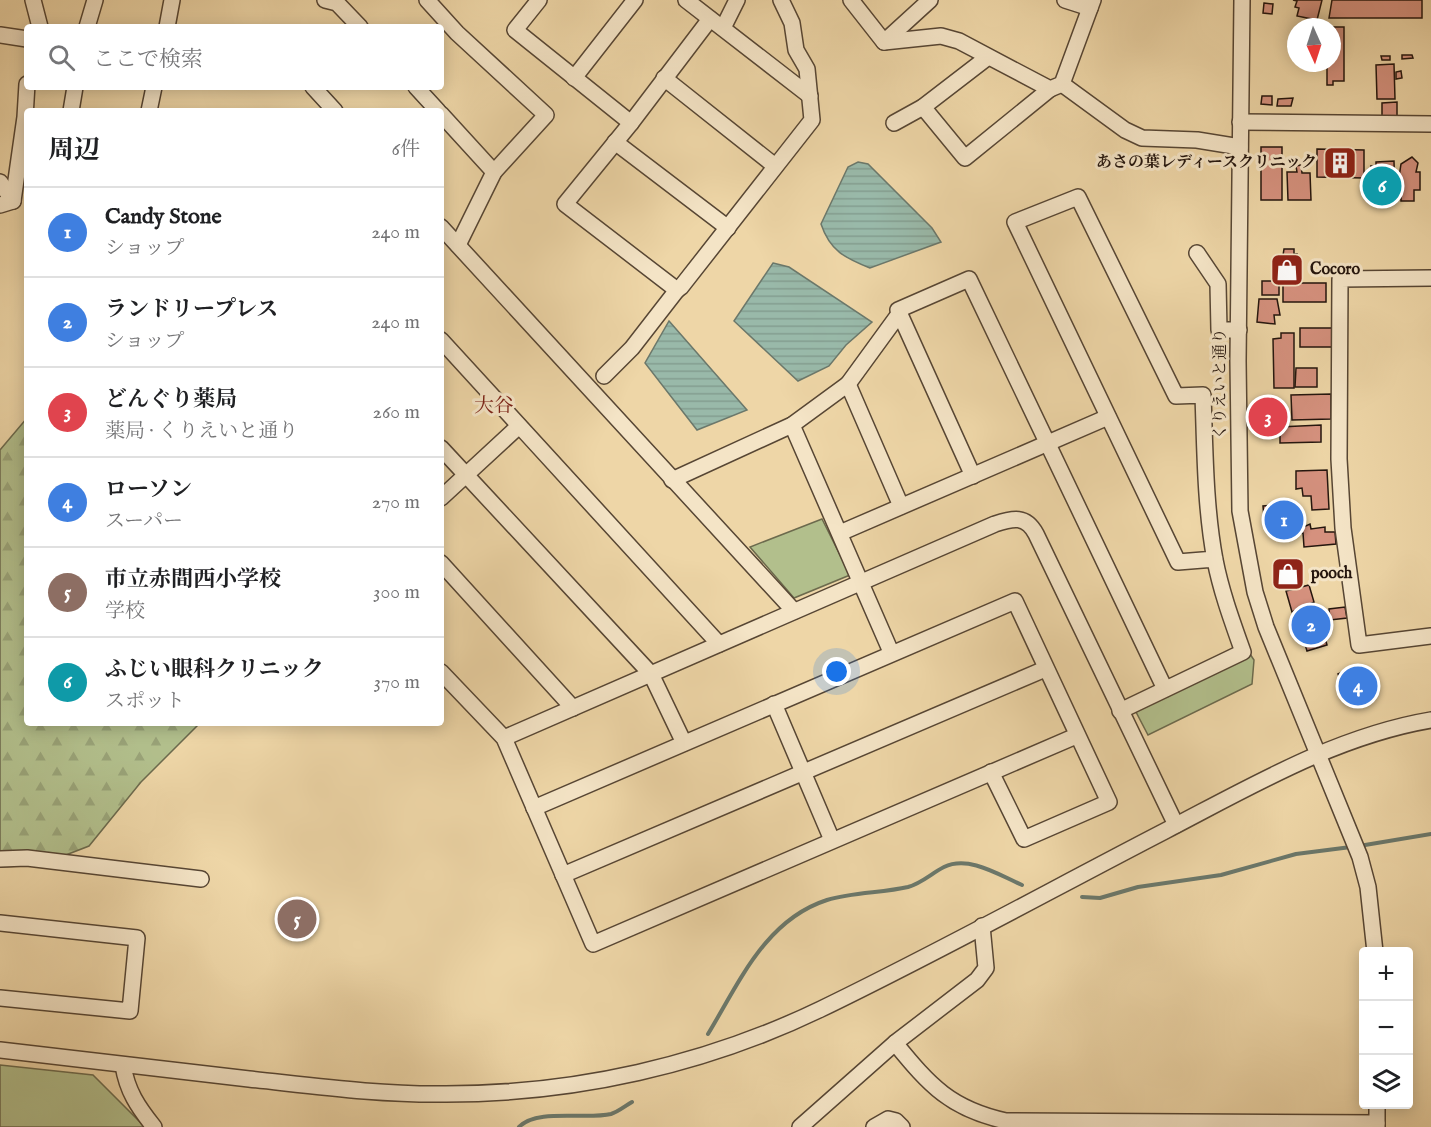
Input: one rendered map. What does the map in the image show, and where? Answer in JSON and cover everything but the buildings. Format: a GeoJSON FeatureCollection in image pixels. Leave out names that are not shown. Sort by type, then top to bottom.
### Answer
{"type":"FeatureCollection","features":[{"type":"Feature","properties":{"kind":"street"},"geometry":{"type":"LineString","coordinates":[[33,0],[39,24]]}},
{"type":"Feature","properties":{"kind":"street"},"geometry":{"type":"LineString","coordinates":[[88,24],[95,0]]}},
{"type":"Feature","properties":{"kind":"street"},"geometry":{"type":"LineString","coordinates":[[168,24],[172,0]]}},
{"type":"Feature","properties":{"kind":"street"},"geometry":{"type":"LineString","coordinates":[[325,0],[337,3],[357,24]]}},
{"type":"Feature","properties":{"kind":"street"},"geometry":{"type":"LineString","coordinates":[[427,0],[457,33],[546,115],[494,172],[458,245]]}},
{"type":"Feature","properties":{"kind":"street"},"geometry":{"type":"LineString","coordinates":[[539,0],[515,30],[631,123]]}},
{"type":"Feature","properties":{"kind":"street"},"geometry":{"type":"LineString","coordinates":[[574,78],[635,0]]}},
{"type":"Feature","properties":{"kind":"street"},"geometry":{"type":"LineString","coordinates":[[686,0],[810,96]]}},
{"type":"Feature","properties":{"kind":"street"},"geometry":{"type":"LineString","coordinates":[[723,28],[737,0]]}},
{"type":"Feature","properties":{"kind":"street"},"geometry":{"type":"LineString","coordinates":[[604,376],[632,348],[812,120],[807,69],[796,50],[792,23],[781,0]]}},
{"type":"Feature","properties":{"kind":"street"},"geometry":{"type":"LineString","coordinates":[[851,0],[884,42]]}},
{"type":"Feature","properties":{"kind":"street"},"geometry":{"type":"LineString","coordinates":[[884,42],[930,0]]}},
{"type":"Feature","properties":{"kind":"street"},"geometry":{"type":"LineString","coordinates":[[923,107],[965,158],[1056,86],[1091,4],[1065,0]]}},
{"type":"Feature","properties":{"kind":"street","name":"くりえいと通り"},"geometry":{"type":"LineString","coordinates":[[1242,0],[1240,501],[1247,553],[1269,638],[1352,832],[1368,887],[1375,947]]}},
{"type":"Feature","properties":{"kind":"street"},"geometry":{"type":"LineString","coordinates":[[676,290],[564,204],[631,123],[710,19]]}},
{"type":"Feature","properties":{"kind":"street"},"geometry":{"type":"LineString","coordinates":[[0,35],[24,39]]}},
{"type":"Feature","properties":{"kind":"street"},"geometry":{"type":"LineString","coordinates":[[884,42],[941,36],[959,41],[988,57],[1056,86],[1125,130],[1142,138],[1197,140],[1240,147]]}},
{"type":"Feature","properties":{"kind":"street"},"geometry":{"type":"LineString","coordinates":[[894,123],[923,107],[988,57]]}},
{"type":"Feature","properties":{"kind":"street"},"geometry":{"type":"LineString","coordinates":[[664,78],[775,166]]}},
{"type":"Feature","properties":{"kind":"street"},"geometry":{"type":"LineString","coordinates":[[26,108],[27,90]]}},
{"type":"Feature","properties":{"kind":"street"},"geometry":{"type":"LineString","coordinates":[[72,108],[74,90]]}},
{"type":"Feature","properties":{"kind":"street"},"geometry":{"type":"LineString","coordinates":[[150,108],[154,90]]}},
{"type":"Feature","properties":{"kind":"street"},"geometry":{"type":"LineString","coordinates":[[316,90],[332,108]]}},
{"type":"Feature","properties":{"kind":"street"},"geometry":{"type":"LineString","coordinates":[[419,90],[435,108]]}},
{"type":"Feature","properties":{"kind":"street"},"geometry":{"type":"LineString","coordinates":[[444,117],[494,172]]}},
{"type":"Feature","properties":{"kind":"street"},"geometry":{"type":"LineString","coordinates":[[1240,122],[1431,124]]}},
{"type":"Feature","properties":{"kind":"street"},"geometry":{"type":"LineString","coordinates":[[7,203],[24,126]]}},
{"type":"Feature","properties":{"kind":"street"},"geometry":{"type":"LineString","coordinates":[[615,142],[728,228]]}},
{"type":"Feature","properties":{"kind":"street"},"geometry":{"type":"LineString","coordinates":[[0,182],[7,203]]}},
{"type":"Feature","properties":{"kind":"street"},"geometry":{"type":"LineString","coordinates":[[1120,711],[1243,652],[1224,598],[1215,559],[1207,500],[1203,395],[1176,396],[1078,197],[1015,222],[1178,561],[1215,559]]}},
{"type":"Feature","properties":{"kind":"street"},"geometry":{"type":"LineString","coordinates":[[444,230],[794,611]]}},
{"type":"Feature","properties":{"kind":"street"},"geometry":{"type":"LineString","coordinates":[[1197,253],[1218,284],[1219,330],[1239,330]]}},
{"type":"Feature","properties":{"kind":"street"},"geometry":{"type":"LineString","coordinates":[[1431,278],[1340,279],[1339,459],[1343,528],[1359,645],[1431,636]]}},
{"type":"Feature","properties":{"kind":"street"},"geometry":{"type":"LineString","coordinates":[[672,480],[792,425],[848,384],[899,314],[898,310],[969,279],[1165,689]]}},
{"type":"Feature","properties":{"kind":"street"},"geometry":{"type":"LineString","coordinates":[[899,314],[973,476]]}},
{"type":"Feature","properties":{"kind":"street"},"geometry":{"type":"LineString","coordinates":[[444,343],[719,644]]}},
{"type":"Feature","properties":{"kind":"street"},"geometry":{"type":"LineString","coordinates":[[848,384],[901,506]]}},
{"type":"Feature","properties":{"kind":"street"},"geometry":{"type":"LineString","coordinates":[[840,533],[1108,417]]}},
{"type":"Feature","properties":{"kind":"street"},"geometry":{"type":"LineString","coordinates":[[792,425],[891,652]]}},
{"type":"Feature","properties":{"kind":"street"},"geometry":{"type":"LineString","coordinates":[[444,495],[519,426]]}},
{"type":"Feature","properties":{"kind":"street"},"geometry":{"type":"LineString","coordinates":[[444,451],[651,674],[684,742]]}},
{"type":"Feature","properties":{"kind":"street"},"geometry":{"type":"LineString","coordinates":[[504,738],[995,524],[1022,518],[1032,525],[1176,825]]}},
{"type":"Feature","properties":{"kind":"street"},"geometry":{"type":"LineString","coordinates":[[444,566],[573,708]]}},
{"type":"Feature","properties":{"kind":"street"},"geometry":{"type":"LineString","coordinates":[[534,808],[891,652],[1015,601],[1076,736],[1109,802],[1024,839],[991,772]]}},
{"type":"Feature","properties":{"kind":"street"},"geometry":{"type":"LineString","coordinates":[[563,875],[1045,669]]}},
{"type":"Feature","properties":{"kind":"street"},"geometry":{"type":"LineString","coordinates":[[444,675],[504,738],[593,944],[1076,736]]}},
{"type":"Feature","properties":{"kind":"street"},"geometry":{"type":"LineString","coordinates":[[774,704],[832,840]]}},
{"type":"Feature","properties":{"kind":"street"},"geometry":{"type":"LineString","coordinates":[[0,1050],[406,1094],[481,1094],[549,1088],[619,1077],[695,1057],[774,1030],[820,1010],[1246,788],[1320,754],[1360,739],[1431,720]]}},
{"type":"Feature","properties":{"kind":"street"},"geometry":{"type":"LineString","coordinates":[[0,860],[27,858],[201,879]]}},
{"type":"Feature","properties":{"kind":"street"},"geometry":{"type":"LineString","coordinates":[[0,923],[137,938],[130,1011],[0,998]]}},
{"type":"Feature","properties":{"kind":"street"},"geometry":{"type":"LineString","coordinates":[[800,1127],[895,1043],[981,974],[986,968],[982,926]]}},
{"type":"Feature","properties":{"kind":"street"},"geometry":{"type":"LineString","coordinates":[[895,1043],[926,1081],[963,1108],[1006,1121],[1149,1125],[1377,1125],[1377,1109]]}},
{"type":"Feature","properties":{"kind":"street"},"geometry":{"type":"LineString","coordinates":[[123,1065],[126,1084],[133,1099],[154,1127]]}},
{"type":"Feature","properties":{"kind":"street"},"geometry":{"type":"LineString","coordinates":[[874,1127],[888,1119],[896,1120],[902,1127]]}},
{"type":"Feature","properties":{"kind":"green space"},"geometry":{"type":"Polygon","coordinates":[[[24,422],[24,726],[197,726],[141,782],[89,846],[40,865],[0,867],[0,450],[24,422]]]}},
{"type":"Feature","properties":{"kind":"green space"},"geometry":{"type":"Polygon","coordinates":[[[822,519],[850,575],[794,598],[750,547],[822,519]]]}},
{"type":"Feature","properties":{"kind":"green space"},"geometry":{"type":"Polygon","coordinates":[[[1250,654],[1254,660],[1252,684],[1148,735],[1135,710],[1250,654]]]}},
{"type":"Feature","properties":{"kind":"green space"},"geometry":{"type":"Polygon","coordinates":[[[0,1065],[93,1075],[145,1127],[0,1127],[0,1065]]]}},
{"type":"Feature","properties":{"kind":"shaded area"},"geometry":{"type":"Polygon","coordinates":[[[858,162],[868,164],[932,228],[941,242],[870,268],[846,257],[834,247],[821,224],[848,167],[858,162]]]}},
{"type":"Feature","properties":{"kind":"shaded area"},"geometry":{"type":"Polygon","coordinates":[[[773,263],[789,267],[872,322],[846,345],[829,366],[798,381],[734,321],[773,263]]]}},
{"type":"Feature","properties":{"kind":"shaded area"},"geometry":{"type":"Polygon","coordinates":[[[669,321],[747,410],[697,430],[645,363],[669,321]]]}},
{"type":"Feature","properties":{"kind":"waterway"},"geometry":{"type":"LineString","coordinates":[[1359,846],[1431,834]]}},
{"type":"Feature","properties":{"kind":"waterway"},"geometry":{"type":"LineString","coordinates":[[1082,897],[1100,898],[1138,887],[1221,875],[1296,854],[1351,847]]}},
{"type":"Feature","properties":{"kind":"waterway"},"geometry":{"type":"LineString","coordinates":[[708,1034],[756,955],[787,922],[805,909],[837,897],[908,887],[954,864],[964,863],[984,868],[1022,885]]}},
{"type":"Feature","properties":{"kind":"waterway"},"geometry":{"type":"LineString","coordinates":[[519,1127],[527,1121],[549,1116],[611,1114],[632,1102]]}},
{"type":"Feature","properties":{"kind":"place","name":"あさの葉レディースクリニック"},"geometry":{"type":"Point","coordinates":[1340,163]}},
{"type":"Feature","properties":{"kind":"place","name":"ふじい眼科クリニック"},"geometry":{"type":"Point","coordinates":[1382,186]}},
{"type":"Feature","properties":{"kind":"place","name":"Cocoro"},"geometry":{"type":"Point","coordinates":[1287,270]}},
{"type":"Feature","properties":{"kind":"place","name":"どんぐり薬局"},"geometry":{"type":"Point","coordinates":[1268,417]}},
{"type":"Feature","properties":{"kind":"place","name":"Candy Stone"},"geometry":{"type":"Point","coordinates":[1284,520]}},
{"type":"Feature","properties":{"kind":"place","name":"pooch"},"geometry":{"type":"Point","coordinates":[1288,574]}},
{"type":"Feature","properties":{"kind":"place","name":"ランドリープレス"},"geometry":{"type":"Point","coordinates":[1311,625]}},
{"type":"Feature","properties":{"kind":"place","name":"ローソン"},"geometry":{"type":"Point","coordinates":[1358,686]}},
{"type":"Feature","properties":{"kind":"place","name":"市立赤間西小学校"},"geometry":{"type":"Point","coordinates":[297,919]}},
{"type":"Feature","properties":{"kind":"district","name":"大谷"},"geometry":{"type":"Point","coordinates":[494,406]}}]}
